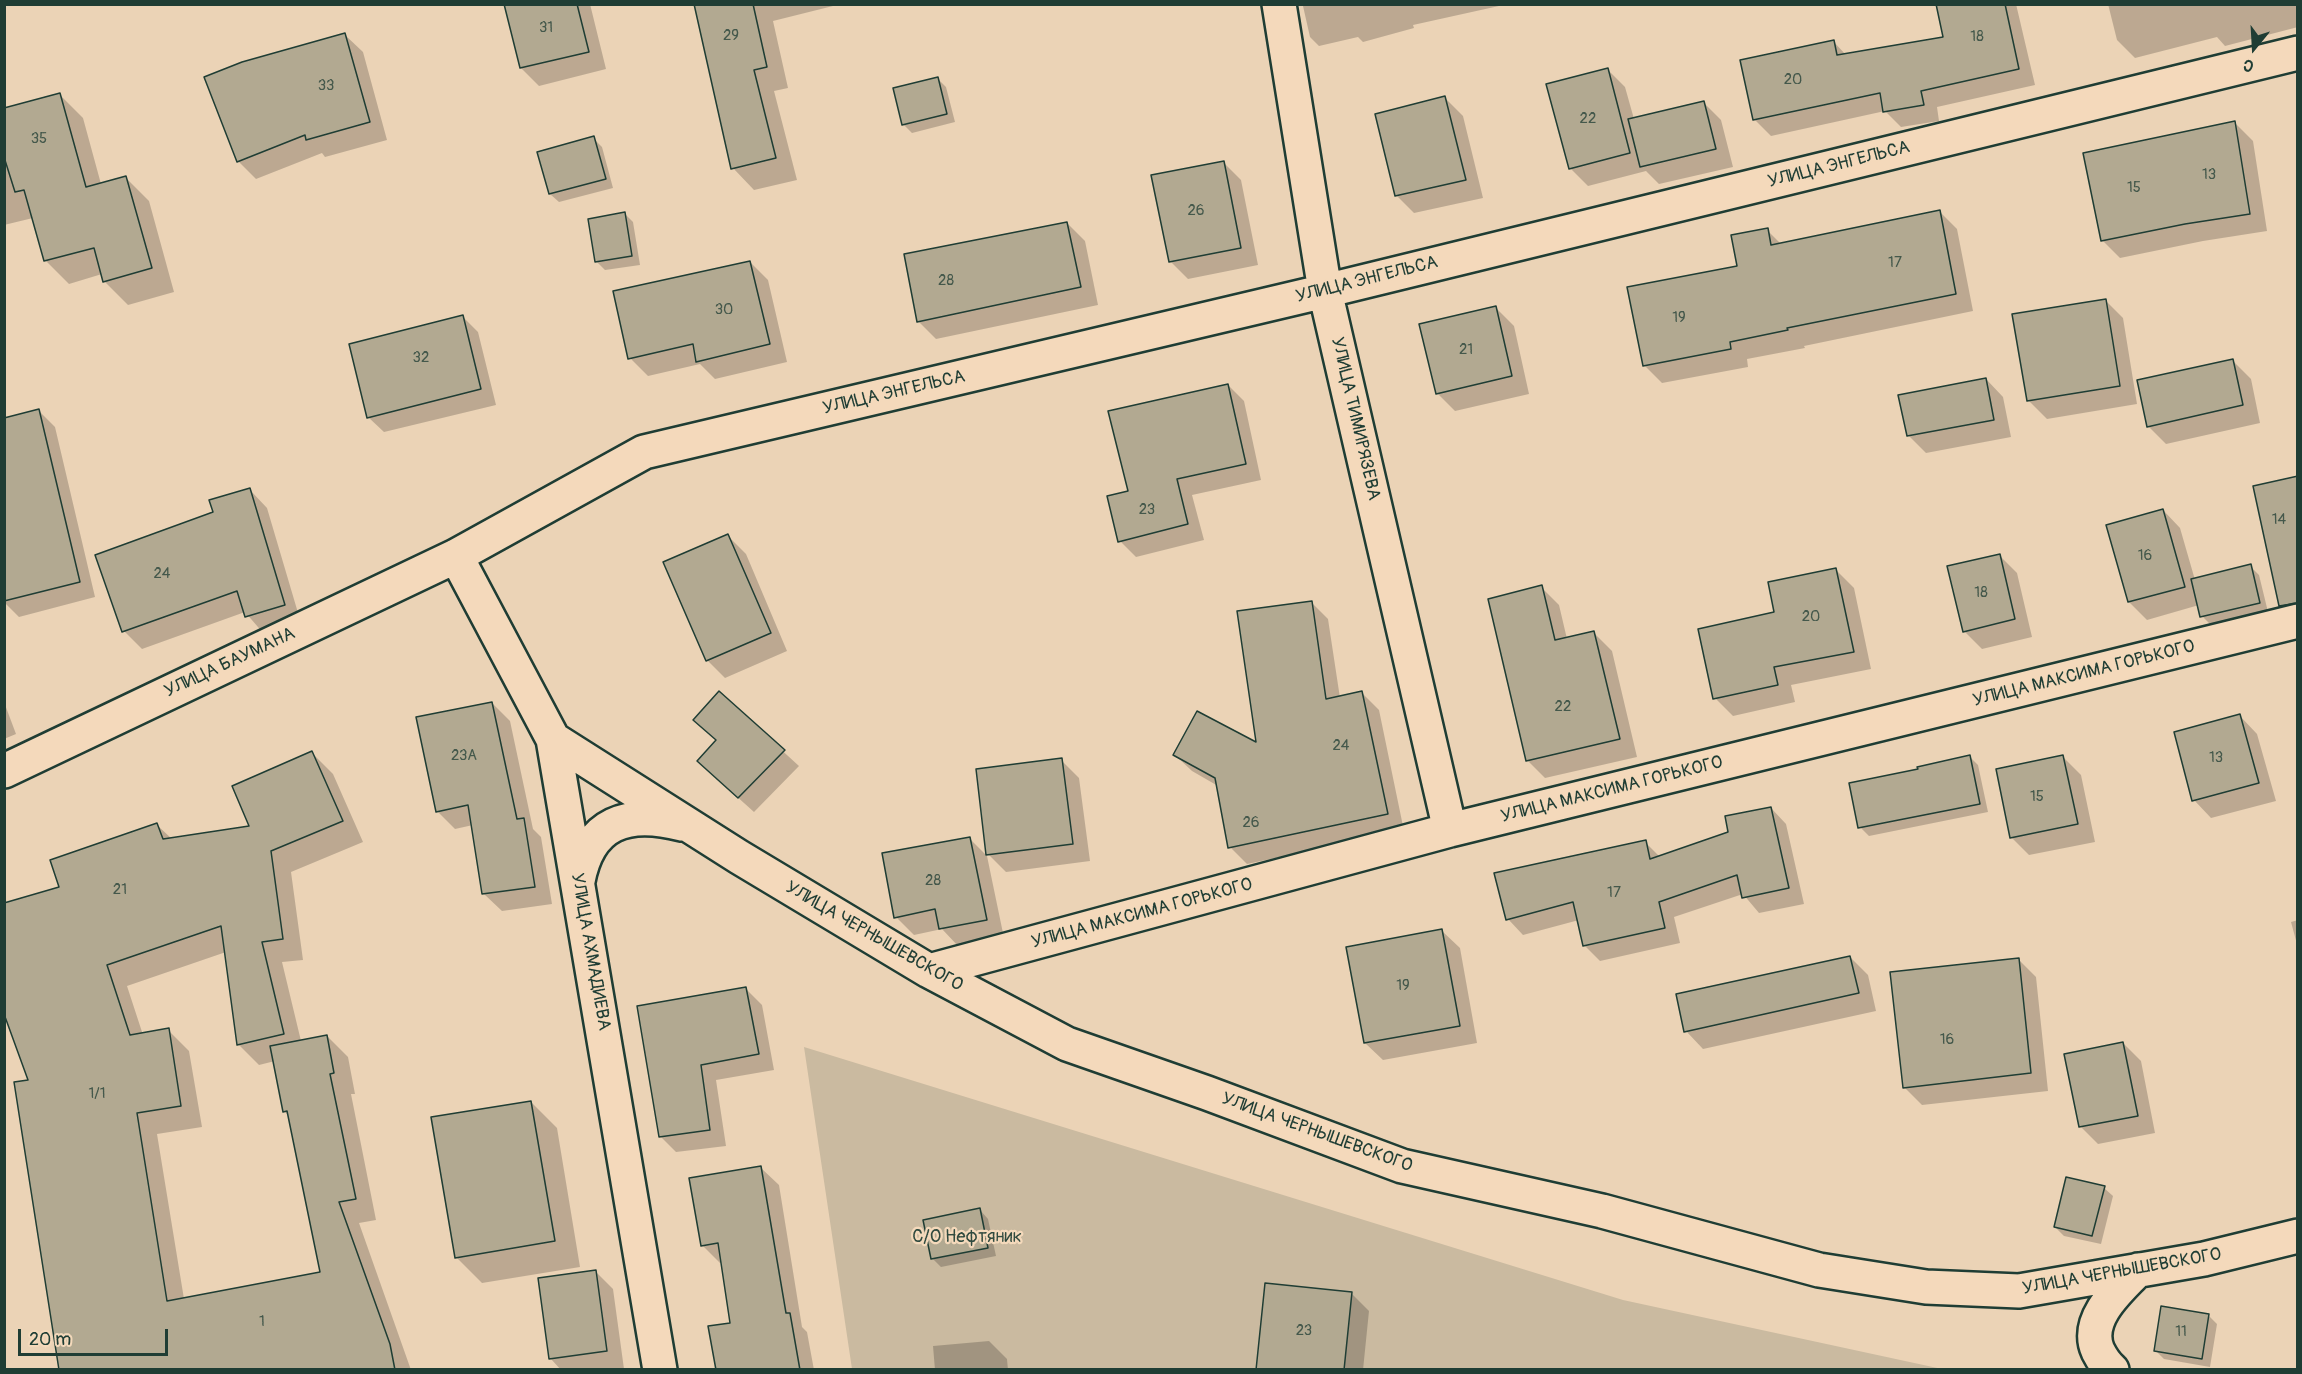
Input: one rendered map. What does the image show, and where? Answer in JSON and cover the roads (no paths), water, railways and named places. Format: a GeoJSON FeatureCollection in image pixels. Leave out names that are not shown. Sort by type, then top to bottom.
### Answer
{"type":"FeatureCollection","features":[{"type":"Feature","properties":{"kind":"street","name":"УЛИЦА ТИМИРЯЗЕВА"},"geometry":{"type":"LineString","coordinates":[[1279,4],[1325,291],[1450,830]]}},
{"type":"Feature","properties":{"kind":"street","name":"УЛИЦА ЭНГЕЛЬСА"},"geometry":{"type":"LineString","coordinates":[[456,556],[644,452],[1325,291],[2298,53]]}},
{"type":"Feature","properties":{"kind":"street","name":"УЛИЦА АХМАДИЕВА"},"geometry":{"type":"LineString","coordinates":[[456,556],[554,739],[660,1370]]}},
{"type":"Feature","properties":{"kind":"street","name":"УЛИЦА БАУМАНА"},"geometry":{"type":"LineString","coordinates":[[4,771],[456,556]]}},
{"type":"Feature","properties":{"kind":"street","name":"УЛИЦА МАКСИМА ГОРЬКОГО"},"geometry":{"type":"LineString","coordinates":[[929,971],[1450,830],[2298,621]]}},
{"type":"Feature","properties":{"kind":"street","name":"УЛИЦА ЧЕРНЫШЕВСКОГО"},"geometry":{"type":"LineString","coordinates":[[554,739],[692,827],[929,971],[1067,1044],[1207,1093],[1402,1166],[1602,1211],[1819,1270],[1926,1287],[2019,1291],[2204,1259],[2298,1236]]}},
{"type":"Feature","properties":{"kind":"street"},"geometry":{"type":"LineString","coordinates":[[578,881],[582,860],[590,843],[609,826],[635,819],[668,821],[692,827]]}},
{"type":"Feature","properties":{"kind":"street"},"geometry":{"type":"LineString","coordinates":[[2112,1370],[2105,1365],[2095,1343],[2096,1323],[2113,1295],[2138,1270]]}},
{"type":"Feature","properties":{"kind":"park label","name":"С/О Нефтяник"},"geometry":{"type":"Point","coordinates":[967,1237]}}]}
